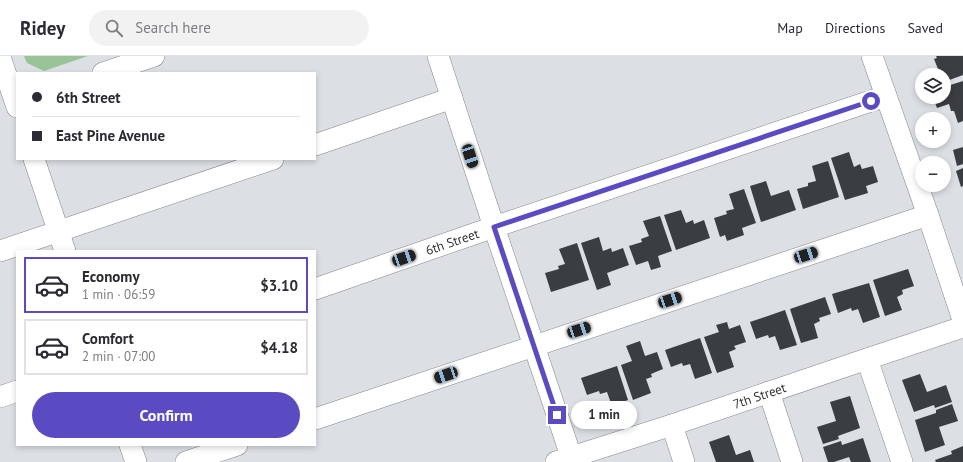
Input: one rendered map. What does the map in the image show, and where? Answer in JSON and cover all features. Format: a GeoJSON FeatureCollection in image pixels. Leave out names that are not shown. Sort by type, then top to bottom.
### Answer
{"type":"FeatureCollection","features":[{"type":"Feature","properties":{"kind":"street"},"geometry":{"type":"LineString","coordinates":[[106,72],[154,56]]}},
{"type":"Feature","properties":{"kind":"street"},"geometry":{"type":"LineString","coordinates":[[438,56],[533,346],[567,460]]}},
{"type":"Feature","properties":{"kind":"street"},"geometry":{"type":"LineString","coordinates":[[872,56],[963,320]]}},
{"type":"Feature","properties":{"kind":"street"},"geometry":{"type":"LineString","coordinates":[[0,57],[12,105]]}},
{"type":"Feature","properties":{"kind":"street","name":"6th Street"},"geometry":{"type":"LineString","coordinates":[[316,289],[494,227],[886,96]]}},
{"type":"Feature","properties":{"kind":"street"},"geometry":{"type":"LineString","coordinates":[[316,145],[452,98]]}},
{"type":"Feature","properties":{"kind":"street"},"geometry":{"type":"LineString","coordinates":[[34,160],[65,250]]}},
{"type":"Feature","properties":{"kind":"street"},"geometry":{"type":"LineString","coordinates":[[0,251],[269,160]]}},
{"type":"Feature","properties":{"kind":"street"},"geometry":{"type":"LineString","coordinates":[[316,419],[928,215]]}},
{"type":"Feature","properties":{"kind":"street","name":"7th Street"},"geometry":{"type":"LineString","coordinates":[[567,460],[963,327]]}},
{"type":"Feature","properties":{"kind":"street"},"geometry":{"type":"LineString","coordinates":[[867,359],[902,462]]}},
{"type":"Feature","properties":{"kind":"street"},"geometry":{"type":"LineString","coordinates":[[0,397],[16,391]]}},
{"type":"Feature","properties":{"kind":"street"},"geometry":{"type":"LineString","coordinates":[[769,392],[792,462]]}},
{"type":"Feature","properties":{"kind":"street"},"geometry":{"type":"LineString","coordinates":[[672,425],[684,462]]}},
{"type":"Feature","properties":{"kind":"street"},"geometry":{"type":"LineString","coordinates":[[130,446],[136,462]]}},
{"type":"Feature","properties":{"kind":"street"},"geometry":{"type":"LineString","coordinates":[[186,462],[233,446]]}},
{"type":"Feature","properties":{"kind":"green space"},"geometry":{"type":"Polygon","coordinates":[[[24,56],[88,56],[44,71],[27,63],[24,56]]]}},
{"type":"Feature","properties":{"kind":"building"},"geometry":{"type":"Polygon","coordinates":[[[936,56],[963,56],[963,75],[951,79],[951,68],[938,68],[934,59],[937,58],[936,56]]]}},
{"type":"Feature","properties":{"kind":"building"},"geometry":{"type":"Polygon","coordinates":[[[963,81],[963,121],[958,123],[954,111],[951,111],[949,104],[951,104],[951,85],[963,81]]]}},
{"type":"Feature","properties":{"kind":"building"},"geometry":{"type":"Polygon","coordinates":[[[936,104],[949,104],[937,108],[936,104]]]}},
{"type":"Feature","properties":{"kind":"building"},"geometry":{"type":"Polygon","coordinates":[[[963,147],[963,164],[957,166],[953,150],[963,147]]]}},
{"type":"Feature","properties":{"kind":"building"},"geometry":{"type":"Polygon","coordinates":[[[849,152],[854,167],[860,164],[862,169],[873,166],[878,182],[866,186],[868,193],[845,200],[831,158],[849,152]]]}},
{"type":"Feature","properties":{"kind":"building"},"geometry":{"type":"Polygon","coordinates":[[[828,161],[839,197],[803,209],[797,189],[808,186],[808,183],[816,181],[812,166],[828,161]]]}},
{"type":"Feature","properties":{"kind":"building"},"geometry":{"type":"Polygon","coordinates":[[[963,168],[963,186],[961,187],[956,171],[963,168]]]}},
{"type":"Feature","properties":{"kind":"building"},"geometry":{"type":"Polygon","coordinates":[[[766,181],[771,196],[789,190],[796,210],[761,222],[750,186],[766,181]]]}},
{"type":"Feature","properties":{"kind":"building"},"geometry":{"type":"Polygon","coordinates":[[[744,189],[756,223],[742,228],[744,235],[727,241],[725,235],[720,237],[714,218],[727,214],[726,211],[734,209],[729,194],[744,189]]]}},
{"type":"Feature","properties":{"kind":"building"},"geometry":{"type":"Polygon","coordinates":[[[681,210],[686,223],[693,220],[694,224],[704,220],[710,238],[676,250],[664,215],[681,210]]]}},
{"type":"Feature","properties":{"kind":"building"},"geometry":{"type":"Polygon","coordinates":[[[660,216],[672,251],[658,256],[661,267],[651,270],[648,261],[636,265],[629,246],[642,242],[641,239],[649,236],[643,221],[660,216]]]}},
{"type":"Feature","properties":{"kind":"building"},"geometry":{"type":"Polygon","coordinates":[[[599,237],[603,251],[611,248],[612,252],[623,248],[629,265],[607,273],[611,285],[597,290],[581,243],[599,237]]]}},
{"type":"Feature","properties":{"kind":"building"},"geometry":{"type":"Polygon","coordinates":[[[577,243],[589,280],[551,292],[545,273],[559,269],[558,266],[565,264],[559,249],[577,243]]]}},
{"type":"Feature","properties":{"kind":"building"},"geometry":{"type":"Polygon","coordinates":[[[908,269],[914,286],[902,290],[903,294],[897,297],[902,310],[885,316],[873,280],[908,269]]]}},
{"type":"Feature","properties":{"kind":"building"},"geometry":{"type":"Polygon","coordinates":[[[869,283],[880,317],[863,323],[858,309],[852,311],[851,308],[838,313],[832,294],[869,283]]]}},
{"type":"Feature","properties":{"kind":"building"},"geometry":{"type":"Polygon","coordinates":[[[825,297],[831,314],[819,318],[820,321],[814,324],[818,338],[801,343],[790,309],[825,297]]]}},
{"type":"Feature","properties":{"kind":"building"},"geometry":{"type":"Polygon","coordinates":[[[785,310],[797,345],[780,350],[775,336],[769,338],[768,335],[756,339],[750,322],[785,310]]]}},
{"type":"Feature","properties":{"kind":"building"},"geometry":{"type":"Polygon","coordinates":[[[727,322],[729,329],[740,325],[746,342],[734,346],[736,349],[729,352],[734,367],[717,373],[704,337],[719,332],[716,325],[727,322]]]}},
{"type":"Feature","properties":{"kind":"building"},"geometry":{"type":"Polygon","coordinates":[[[700,338],[712,373],[695,379],[690,364],[683,366],[682,363],[671,367],[665,350],[700,338]]]}},
{"type":"Feature","properties":{"kind":"building"},"geometry":{"type":"Polygon","coordinates":[[[640,341],[645,356],[657,352],[663,369],[651,374],[652,377],[646,379],[651,393],[633,400],[621,365],[632,361],[626,346],[640,341]]]}},
{"type":"Feature","properties":{"kind":"building"},"geometry":{"type":"Polygon","coordinates":[[[617,366],[628,400],[612,406],[607,392],[600,394],[599,391],[587,395],[581,378],[617,366]]]}},
{"type":"Feature","properties":{"kind":"building"},"geometry":{"type":"Polygon","coordinates":[[[920,374],[927,392],[946,385],[952,402],[935,408],[934,405],[914,412],[902,380],[920,374]]]}},
{"type":"Feature","properties":{"kind":"building"},"geometry":{"type":"Polygon","coordinates":[[[850,396],[860,428],[838,436],[839,439],[823,444],[817,427],[836,421],[830,402],[850,396]]]}},
{"type":"Feature","properties":{"kind":"building"},"geometry":{"type":"Polygon","coordinates":[[[952,404],[958,421],[939,427],[945,445],[925,452],[915,420],[936,413],[936,410],[952,404]]]}},
{"type":"Feature","properties":{"kind":"building"},"geometry":{"type":"Polygon","coordinates":[[[729,435],[736,455],[750,450],[754,462],[716,462],[709,442],[729,435]]]}},
{"type":"Feature","properties":{"kind":"building"},"geometry":{"type":"Polygon","coordinates":[[[863,438],[871,462],[851,462],[849,457],[834,462],[828,462],[823,447],[841,441],[842,445],[863,438]]]}},
{"type":"Feature","properties":{"kind":"building"},"geometry":{"type":"Polygon","coordinates":[[[963,446],[963,462],[936,462],[935,460],[952,454],[951,451],[963,446]]]}},
{"type":"Feature","properties":{"kind":"route"},"geometry":{"type":"LineString","coordinates":[[557,415],[494,227],[871,101]]}}]}
